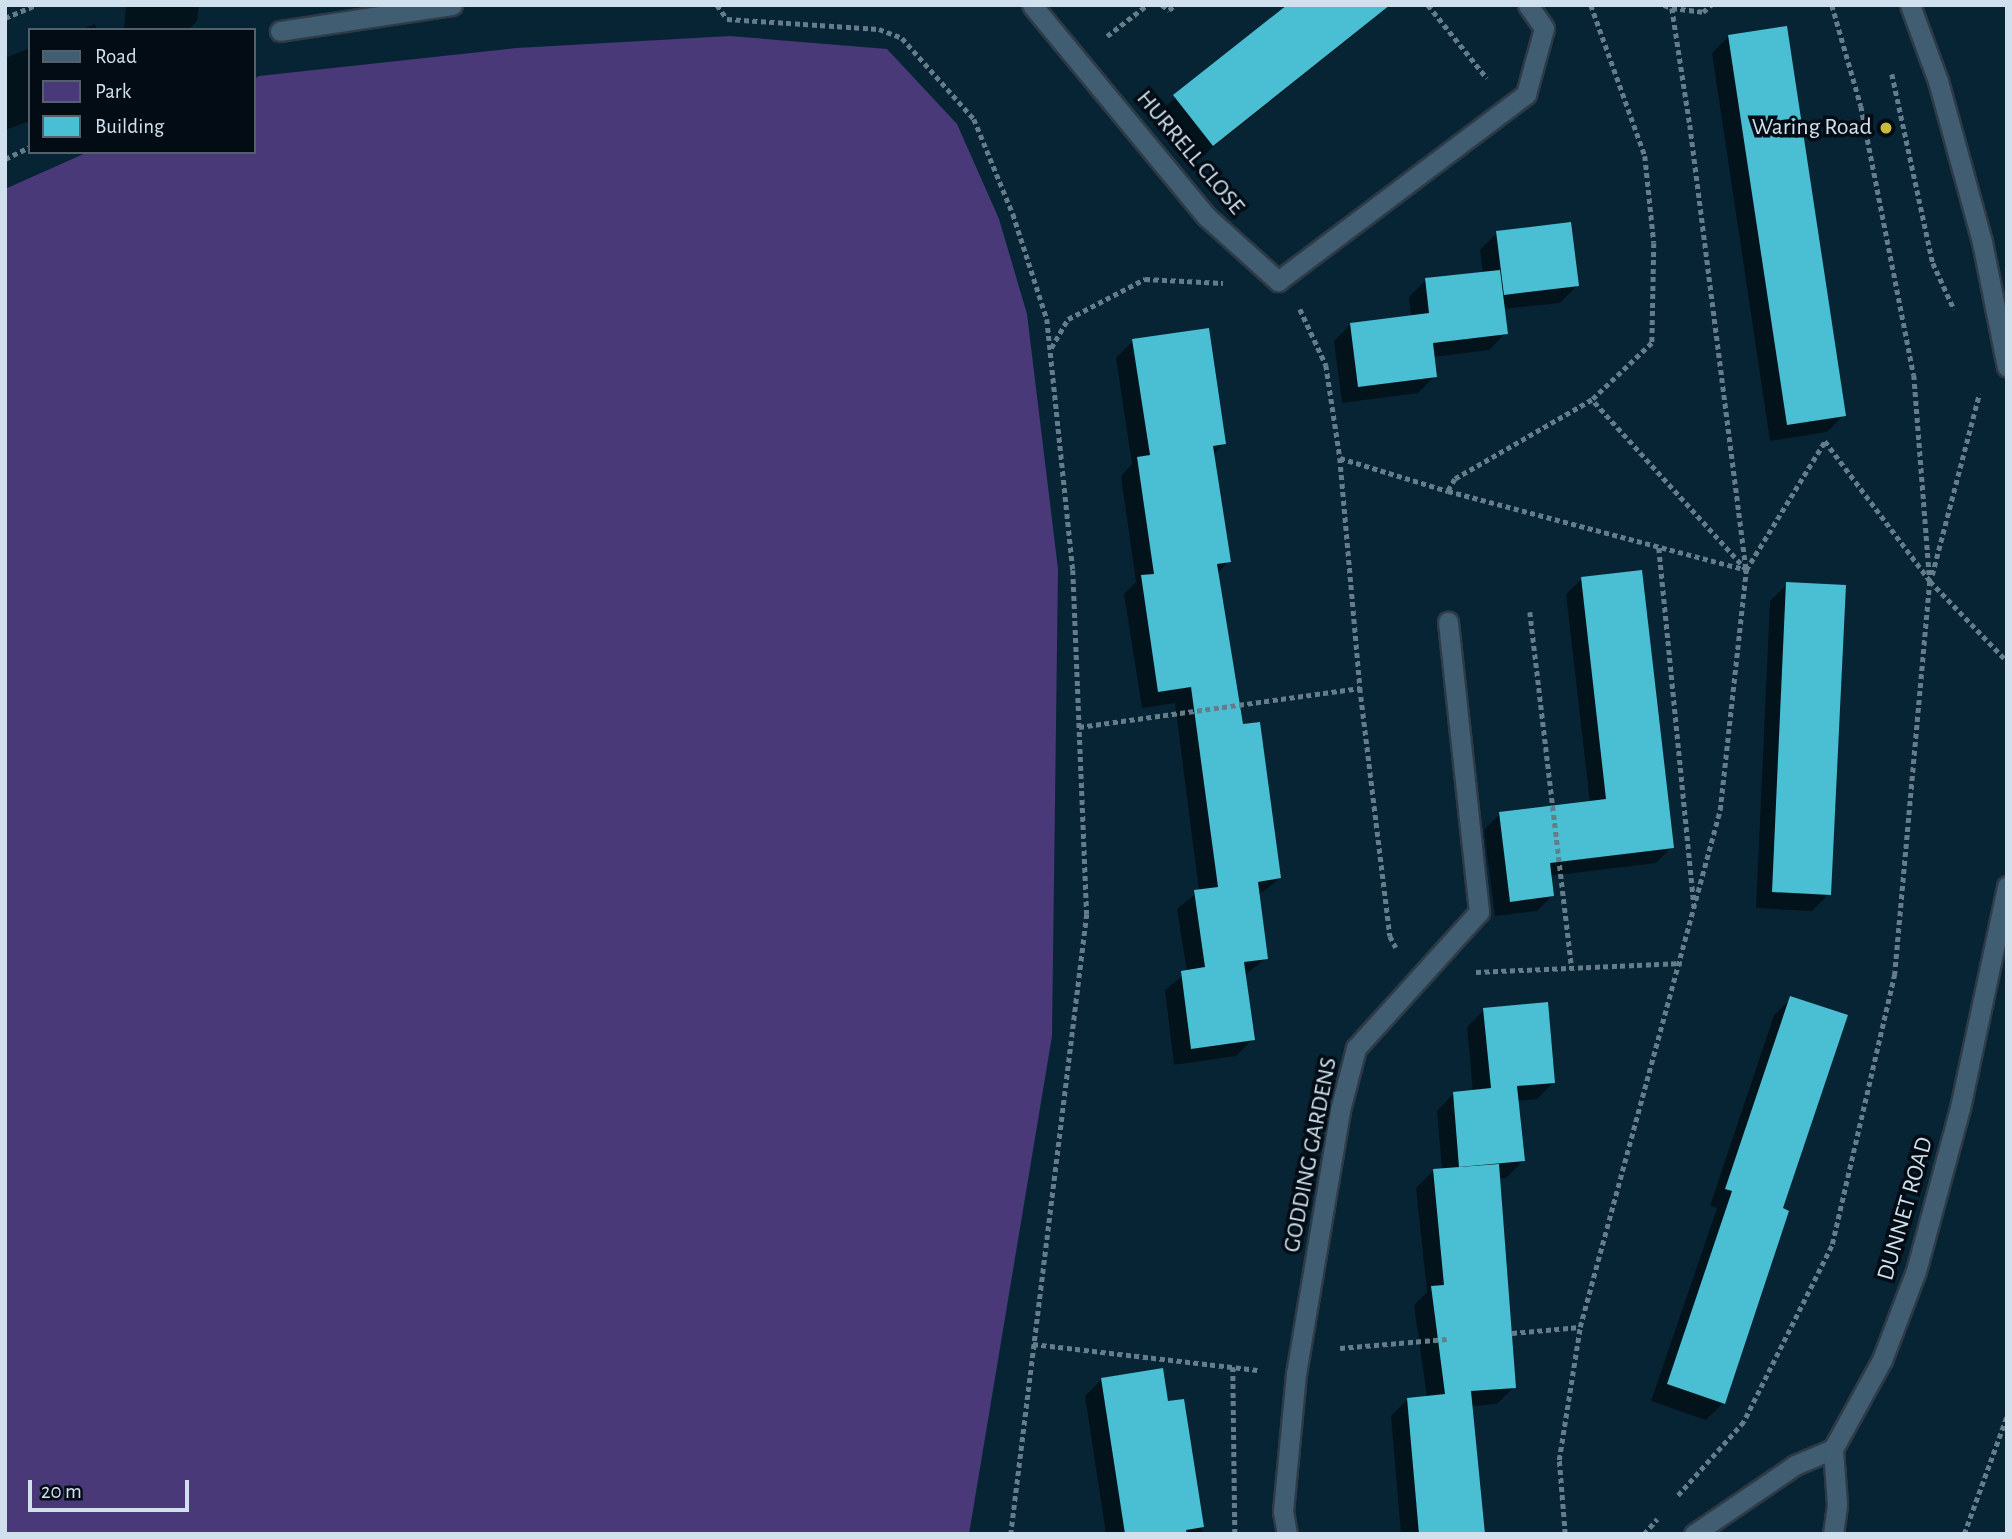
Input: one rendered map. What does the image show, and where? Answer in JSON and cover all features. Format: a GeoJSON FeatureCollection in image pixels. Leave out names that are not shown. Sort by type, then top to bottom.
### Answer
{"type":"FeatureCollection","features":[{"type":"Feature","properties":{"kind":"street"},"geometry":{"type":"LineString","coordinates":[[280,31],[452,5]]}},
{"type":"Feature","properties":{"kind":"street","name":"HURRELL CLOSE"},"geometry":{"type":"LineString","coordinates":[[1032,5],[1079,58],[1208,217],[1278,281]]}},
{"type":"Feature","properties":{"kind":"street"},"geometry":{"type":"LineString","coordinates":[[1278,281],[1526,94],[1544,28],[1528,5]]}},
{"type":"Feature","properties":{"kind":"street"},"geometry":{"type":"LineString","coordinates":[[1910,5],[1938,81],[1982,242],[2007,367]]}},
{"type":"Feature","properties":{"kind":"street","name":"GODDING GARDENS"},"geometry":{"type":"LineString","coordinates":[[1287,1534],[1283,1511],[1296,1374],[1340,1110],[1356,1048],[1479,912],[1448,622]]}},
{"type":"Feature","properties":{"kind":"street","name":"DUNNET ROAD"},"geometry":{"type":"LineString","coordinates":[[1833,1449],[1882,1360],[1916,1271],[1960,1108],[2007,886]]}},
{"type":"Feature","properties":{"kind":"street"},"geometry":{"type":"LineString","coordinates":[[1694,1534],[1795,1465],[1833,1449],[1837,1504],[1833,1534]]}},
{"type":"Feature","properties":{"kind":"path"},"geometry":{"type":"LineString","coordinates":[[5,18],[35,5]]}},
{"type":"Feature","properties":{"kind":"path"},"geometry":{"type":"LineString","coordinates":[[717,5],[727,19],[879,29],[902,38],[974,119],[1013,214],[1047,320],[1073,570],[1087,914],[1012,1534]]}},
{"type":"Feature","properties":{"kind":"path"},"geometry":{"type":"LineString","coordinates":[[1079,58],[1147,5]]}},
{"type":"Feature","properties":{"kind":"path"},"geometry":{"type":"LineString","coordinates":[[1162,5],[1170,10],[1175,5]]}},
{"type":"Feature","properties":{"kind":"path"},"geometry":{"type":"LineString","coordinates":[[1428,5],[1510,106]]}},
{"type":"Feature","properties":{"kind":"path"},"geometry":{"type":"LineString","coordinates":[[1448,491],[1455,479],[1592,400],[1652,343],[1654,243],[1646,156],[1591,5]]}},
{"type":"Feature","properties":{"kind":"path"},"geometry":{"type":"LineString","coordinates":[[1664,5],[1703,12],[1711,5]]}},
{"type":"Feature","properties":{"kind":"path"},"geometry":{"type":"LineString","coordinates":[[1832,5],[1861,106],[1914,375],[1930,581]]}},
{"type":"Feature","properties":{"kind":"path"},"geometry":{"type":"LineString","coordinates":[[1565,1534],[1559,1460],[1580,1327],[1682,964],[1720,810],[1746,570],[1672,8]]}},
{"type":"Feature","properties":{"kind":"path"},"geometry":{"type":"LineString","coordinates":[[1890,69],[1933,263],[1956,313]]}},
{"type":"Feature","properties":{"kind":"path"},"geometry":{"type":"LineString","coordinates":[[5,159],[28,148]]}},
{"type":"Feature","properties":{"kind":"path"},"geometry":{"type":"LineString","coordinates":[[1051,348],[1069,319],[1145,279],[1233,284]]}},
{"type":"Feature","properties":{"kind":"path"},"geometry":{"type":"LineString","coordinates":[[1278,281],[1300,309],[1326,365],[1340,457],[1360,688],[1390,936],[1401,957],[1425,972],[1682,964]]}},
{"type":"Feature","properties":{"kind":"path"},"geometry":{"type":"LineString","coordinates":[[1671,1503],[1744,1422],[1832,1246],[1895,974],[1930,581],[1949,496],[1981,389]]}},
{"type":"Feature","properties":{"kind":"path"},"geometry":{"type":"LineString","coordinates":[[1592,400],[1746,570]]}},
{"type":"Feature","properties":{"kind":"path"},"geometry":{"type":"LineString","coordinates":[[1746,570],[1825,441],[1930,581],[2007,661]]}},
{"type":"Feature","properties":{"kind":"path"},"geometry":{"type":"LineString","coordinates":[[1340,457],[1448,491],[1746,570]]}},
{"type":"Feature","properties":{"kind":"path"},"geometry":{"type":"LineString","coordinates":[[1660,548],[1695,910]]}},
{"type":"Feature","properties":{"kind":"path"},"geometry":{"type":"LineString","coordinates":[[1530,612],[1572,969]]}},
{"type":"Feature","properties":{"kind":"path"},"geometry":{"type":"LineString","coordinates":[[1079,727],[1360,688]]}},
{"type":"Feature","properties":{"kind":"path"},"geometry":{"type":"LineString","coordinates":[[1512,1333],[1580,1327]]}},
{"type":"Feature","properties":{"kind":"path"},"geometry":{"type":"LineString","coordinates":[[1375,1345],[1447,1339]]}},
{"type":"Feature","properties":{"kind":"path"},"geometry":{"type":"LineString","coordinates":[[1033,1344],[1233,1367],[1235,1534]]}},
{"type":"Feature","properties":{"kind":"path"},"geometry":{"type":"LineString","coordinates":[[1964,1534],[2007,1416]]}},
{"type":"Feature","properties":{"kind":"path"},"geometry":{"type":"LineString","coordinates":[[1644,1534],[1662,1513]]}},
{"type":"Feature","properties":{"kind":"green space"},"geometry":{"type":"Polygon","coordinates":[[[730,36],[887,49],[957,124],[999,219],[1027,314],[1058,569],[1052,1036],[969,1534],[5,1534],[5,189],[84,154],[256,154],[256,78],[259,76],[517,48],[730,36]]]}},
{"type":"Feature","properties":{"kind":"building"},"geometry":{"type":"Polygon","coordinates":[[[1287,5],[1390,5],[1213,146],[1173,95],[1287,5]]]}},
{"type":"Feature","properties":{"kind":"building"},"geometry":{"type":"Polygon","coordinates":[[[1787,26],[1846,416],[1787,425],[1728,35],[1787,26]]]}},
{"type":"Feature","properties":{"kind":"building"},"geometry":{"type":"Polygon","coordinates":[[[1571,222],[1579,286],[1504,295],[1496,231],[1571,222]]]}},
{"type":"Feature","properties":{"kind":"building"},"geometry":{"type":"Polygon","coordinates":[[[1500,270],[1508,334],[1433,343],[1437,377],[1358,387],[1350,323],[1429,313],[1425,278],[1500,270]]]}},
{"type":"Feature","properties":{"kind":"building"},"geometry":{"type":"Polygon","coordinates":[[[1209,328],[1226,444],[1213,446],[1231,562],[1217,564],[1243,724],[1260,722],[1281,878],[1258,882],[1268,959],[1244,962],[1255,1040],[1191,1049],[1181,971],[1205,967],[1194,890],[1218,887],[1191,687],[1158,692],[1141,575],[1154,574],[1137,457],[1150,455],[1132,339],[1209,328]]]}},
{"type":"Feature","properties":{"kind":"building"},"geometry":{"type":"Polygon","coordinates":[[[1642,570],[1674,848],[1550,863],[1554,896],[1510,902],[1499,812],[1606,799],[1581,577],[1642,570]]]}},
{"type":"Feature","properties":{"kind":"building"},"geometry":{"type":"Polygon","coordinates":[[[1786,582],[1846,585],[1831,895],[1772,892],[1786,582]]]}},
{"type":"Feature","properties":{"kind":"building"},"geometry":{"type":"Polygon","coordinates":[[[1790,996],[1848,1015],[1783,1208],[1789,1211],[1725,1404],[1667,1384],[1732,1191],[1725,1189],[1790,996]]]}},
{"type":"Feature","properties":{"kind":"building"},"geometry":{"type":"Polygon","coordinates":[[[1548,1002],[1555,1083],[1517,1086],[1525,1161],[1459,1167],[1453,1092],[1491,1088],[1483,1008],[1548,1002]]]}},
{"type":"Feature","properties":{"kind":"building"},"geometry":{"type":"Polygon","coordinates":[[[1499,1164],[1516,1388],[1471,1391],[1485,1534],[1419,1534],[1407,1398],[1445,1394],[1431,1286],[1444,1285],[1433,1169],[1499,1164]]]}},
{"type":"Feature","properties":{"kind":"building"},"geometry":{"type":"Polygon","coordinates":[[[1163,1368],[1168,1401],[1184,1399],[1204,1527],[1186,1530],[1187,1534],[1125,1534],[1101,1378],[1163,1368]]]}},
{"type":"Feature","properties":{"kind":"place","name":"Waring Road"},"geometry":{"type":"Point","coordinates":[1886,128]}}]}
